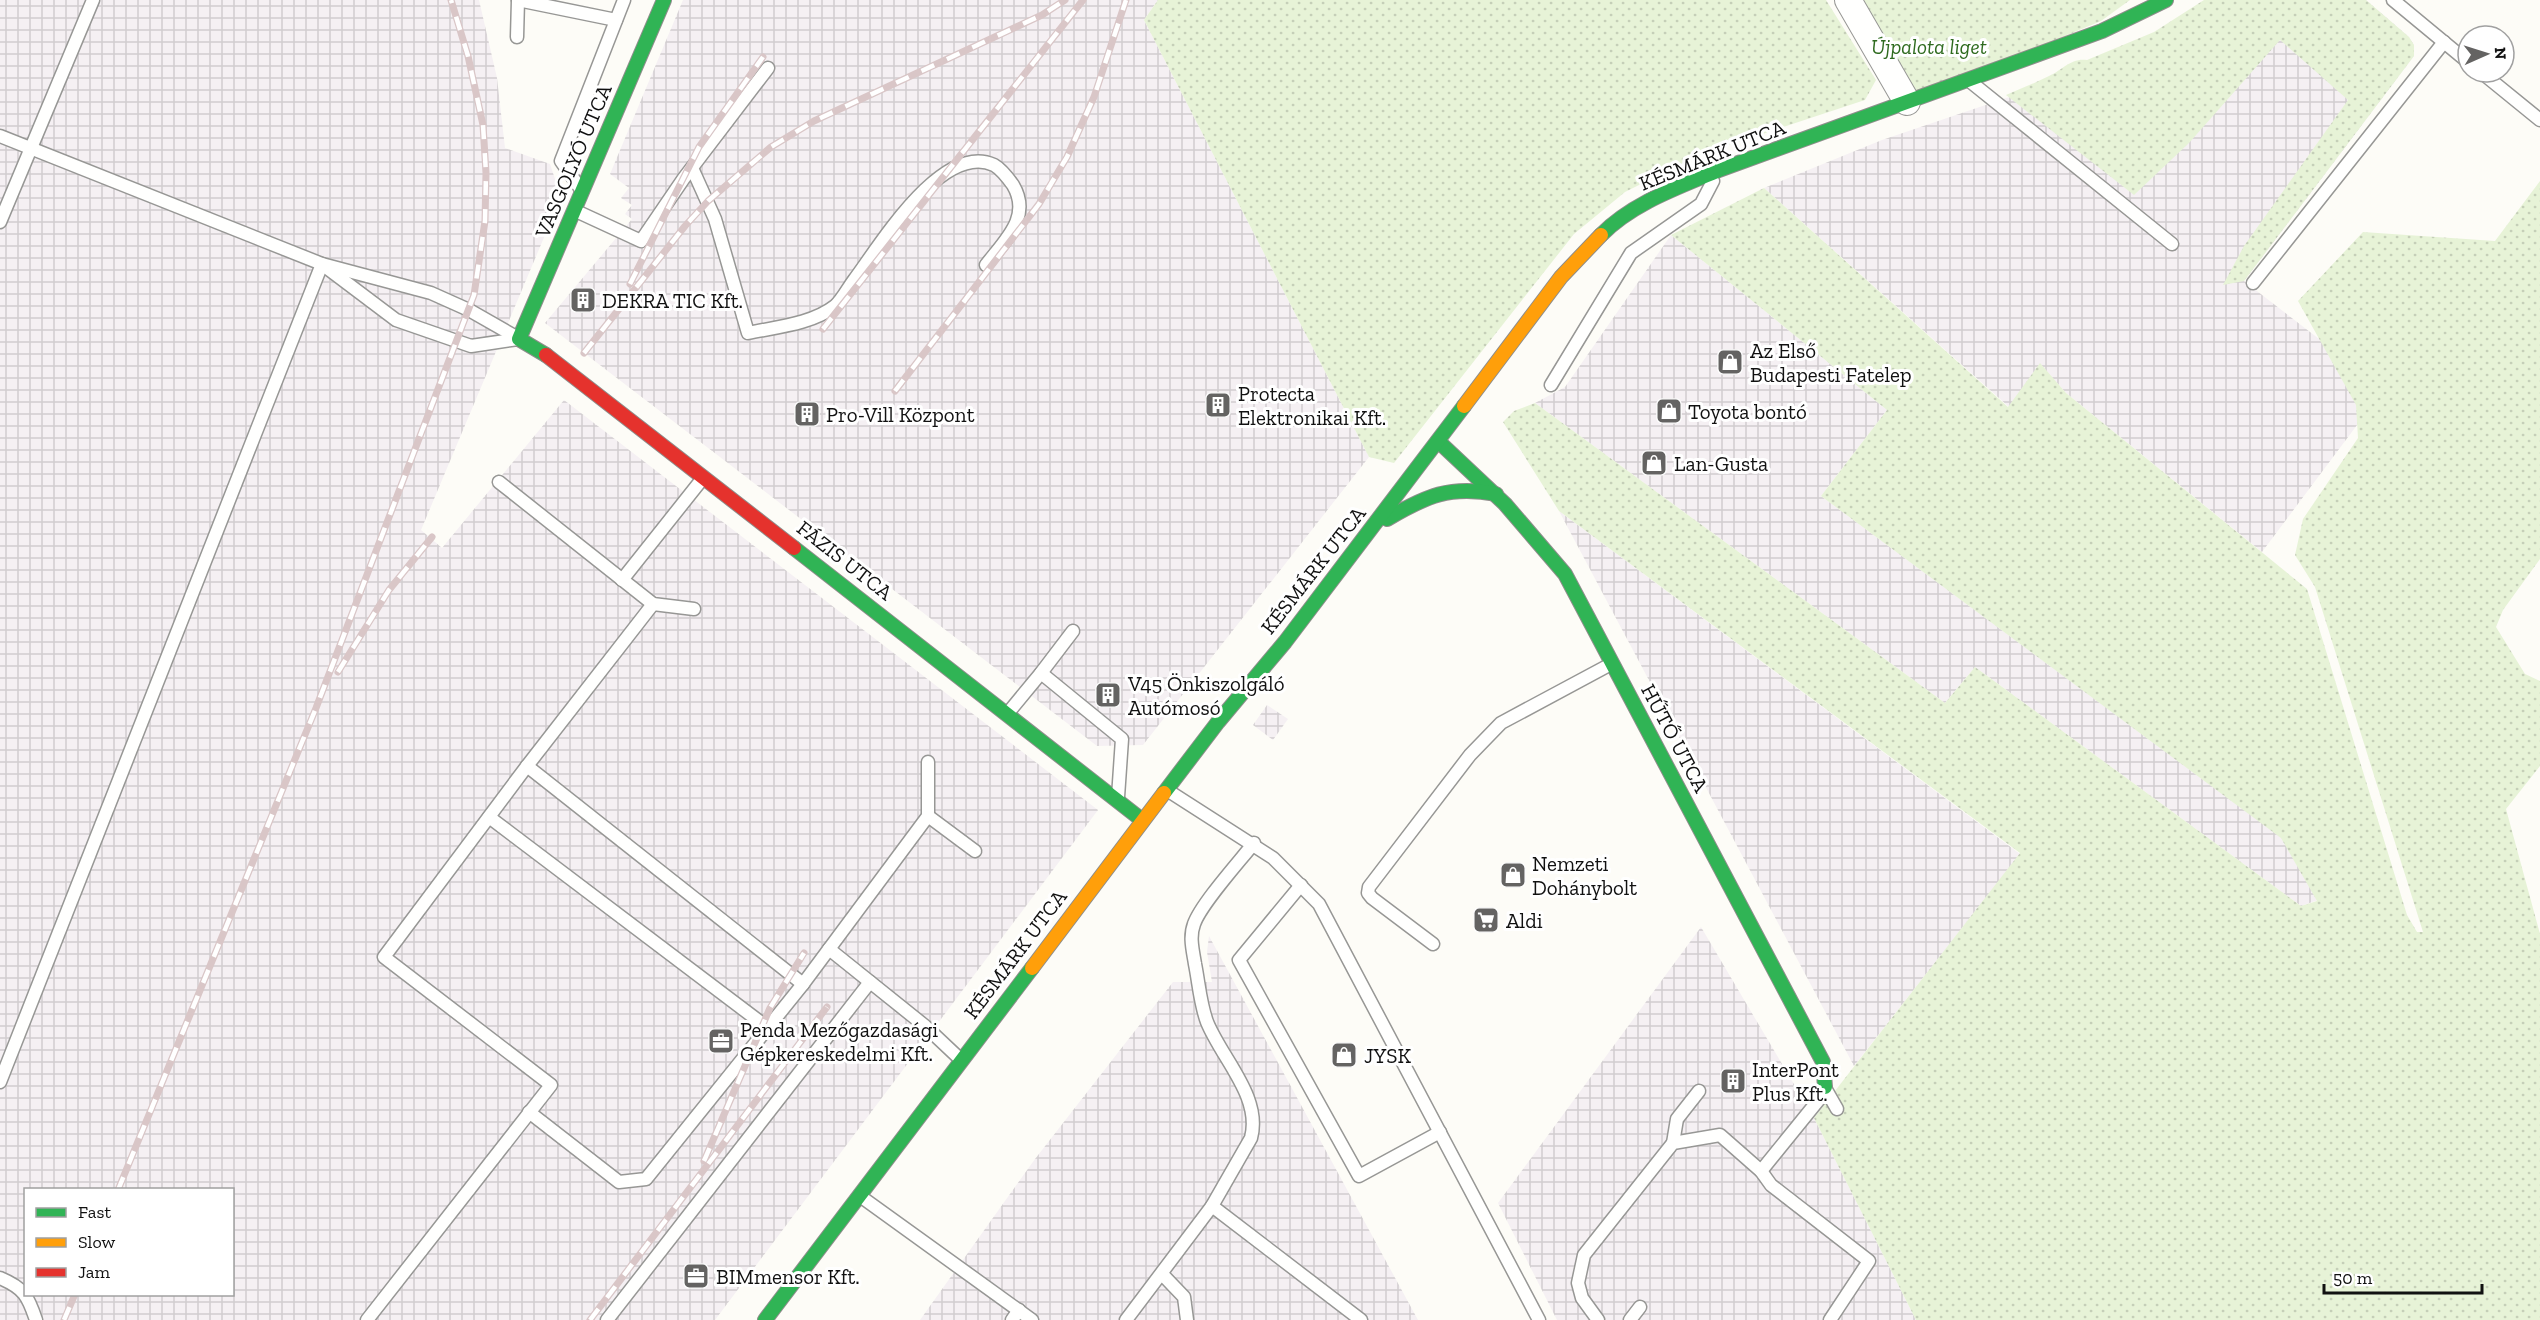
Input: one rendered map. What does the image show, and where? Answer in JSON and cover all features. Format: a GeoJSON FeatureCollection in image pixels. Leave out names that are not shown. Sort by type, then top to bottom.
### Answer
{"type":"FeatureCollection","features":[{"type":"Feature","properties":{"kind":"street","name":"VASGOLYÓ UTCA"},"geometry":{"type":"LineString","coordinates":[[519,339],[584,192],[664,0]]}},
{"type":"Feature","properties":{"kind":"street"},"geometry":{"type":"LineString","coordinates":[[1848,0],[1907,102]]}},
{"type":"Feature","properties":{"kind":"street","name":"KÉSMÁRK UTCA"},"geometry":{"type":"LineString","coordinates":[[765,1320],[1142,820],[1218,722],[1285,642],[1561,277],[1604,232],[1644,204],[1719,170],[2102,31],[2166,0]]}},
{"type":"Feature","properties":{"kind":"street","name":"KÉSMÁRK UTCA"},"geometry":{"type":"LineString","coordinates":[[2049,51],[2120,7]]}},
{"type":"Feature","properties":{"kind":"street","name":"FÁZIS UTCA"},"geometry":{"type":"LineString","coordinates":[[519,339],[546,355],[1008,713],[1142,820]]}},
{"type":"Feature","properties":{"kind":"street","name":"HŰTŐ UTCA"},"geometry":{"type":"LineString","coordinates":[[1438,441],[1496,494],[1533,533],[1565,574],[1823,1062],[1825,1087]]}},
{"type":"Feature","properties":{"kind":"street"},"geometry":{"type":"LineString","coordinates":[[1372,528],[1427,495],[1463,489],[1477,489],[1496,494]]}},
{"type":"Feature","properties":{"kind":"lane"},"geometry":{"type":"LineString","coordinates":[[0,222],[93,0]]}},
{"type":"Feature","properties":{"kind":"lane"},"geometry":{"type":"LineString","coordinates":[[517,37],[518,0],[616,20]]}},
{"type":"Feature","properties":{"kind":"lane"},"geometry":{"type":"LineString","coordinates":[[584,192],[561,161],[624,0]]}},
{"type":"Feature","properties":{"kind":"lane"},"geometry":{"type":"LineString","coordinates":[[2393,0],[2456,52]]}},
{"type":"Feature","properties":{"kind":"lane"},"geometry":{"type":"LineString","coordinates":[[2253,283],[2444,42]]}},
{"type":"Feature","properties":{"kind":"lane"},"geometry":{"type":"LineString","coordinates":[[575,210],[641,241],[692,168],[768,68]]}},
{"type":"Feature","properties":{"kind":"lane"},"geometry":{"type":"LineString","coordinates":[[1969,80],[2172,244]]}},
{"type":"Feature","properties":{"kind":"lane"},"geometry":{"type":"LineString","coordinates":[[2496,84],[2540,120]]}},
{"type":"Feature","properties":{"kind":"lane"},"geometry":{"type":"LineString","coordinates":[[0,136],[322,264],[430,293],[470,310],[519,339]]}},
{"type":"Feature","properties":{"kind":"lane"},"geometry":{"type":"LineString","coordinates":[[692,168],[715,219],[748,333],[813,318],[836,305],[903,214],[933,180],[961,165],[980,162],[994,165],[1008,178],[1017,193],[1020,209],[1017,224],[986,265]]}},
{"type":"Feature","properties":{"kind":"lane"},"geometry":{"type":"LineString","coordinates":[[1551,385],[1631,253],[1701,204],[1719,170]]}},
{"type":"Feature","properties":{"kind":"lane"},"geometry":{"type":"LineString","coordinates":[[322,264],[396,320],[471,346],[519,339]]}},
{"type":"Feature","properties":{"kind":"lane"},"geometry":{"type":"LineString","coordinates":[[0,1082],[322,264]]}},
{"type":"Feature","properties":{"kind":"lane"},"geometry":{"type":"LineString","coordinates":[[622,580],[704,477]]}},
{"type":"Feature","properties":{"kind":"lane"},"geometry":{"type":"LineString","coordinates":[[499,482],[652,604],[694,609]]}},
{"type":"Feature","properties":{"kind":"lane"},"geometry":{"type":"LineString","coordinates":[[367,1320],[551,1085],[384,957],[652,604]]}},
{"type":"Feature","properties":{"kind":"lane"},"geometry":{"type":"LineString","coordinates":[[1008,713],[1073,631]]}},
{"type":"Feature","properties":{"kind":"lane"},"geometry":{"type":"LineString","coordinates":[[1433,944],[1372,898],[1368,893],[1369,887],[1470,755],[1501,723],[1612,663]]}},
{"type":"Feature","properties":{"kind":"lane"},"geometry":{"type":"LineString","coordinates":[[1041,673],[1122,739],[1118,801]]}},
{"type":"Feature","properties":{"kind":"lane"},"geometry":{"type":"LineString","coordinates":[[529,1112],[619,1182],[646,1179],[803,984],[928,816],[928,762]]}},
{"type":"Feature","properties":{"kind":"lane"},"geometry":{"type":"LineString","coordinates":[[527,766],[803,984]]}},
{"type":"Feature","properties":{"kind":"lane"},"geometry":{"type":"LineString","coordinates":[[1167,790],[1254,843],[1273,858],[1318,904],[1539,1320]]}},
{"type":"Feature","properties":{"kind":"lane"},"geometry":{"type":"LineString","coordinates":[[928,816],[975,851]]}},
{"type":"Feature","properties":{"kind":"lane"},"geometry":{"type":"LineString","coordinates":[[489,817],[768,1028]]}},
{"type":"Feature","properties":{"kind":"lane"},"geometry":{"type":"LineString","coordinates":[[1126,1320],[1212,1206],[1251,1138],[1254,1128],[1247,1096],[1208,1024],[1200,1000],[1192,946],[1192,930],[1197,917],[1254,843]]}},
{"type":"Feature","properties":{"kind":"lane"},"geometry":{"type":"LineString","coordinates":[[1301,885],[1239,960],[1359,1176],[1440,1132]]}},
{"type":"Feature","properties":{"kind":"lane"},"geometry":{"type":"LineString","coordinates":[[829,949],[925,1026],[961,1060]]}},
{"type":"Feature","properties":{"kind":"lane"},"geometry":{"type":"LineString","coordinates":[[608,1320],[870,982]]}},
{"type":"Feature","properties":{"kind":"lane"},"geometry":{"type":"LineString","coordinates":[[1825,1087],[1838,1109]]}},
{"type":"Feature","properties":{"kind":"lane"},"geometry":{"type":"LineString","coordinates":[[1761,1171],[1821,1096],[1825,1087]]}},
{"type":"Feature","properties":{"kind":"lane"},"geometry":{"type":"LineString","coordinates":[[1598,1320],[1582,1298],[1578,1283],[1584,1255],[1673,1143],[1677,1119],[1699,1091]]}},
{"type":"Feature","properties":{"kind":"lane"},"geometry":{"type":"LineString","coordinates":[[1673,1143],[1720,1135],[1761,1171],[1771,1185],[1869,1262],[1830,1320]]}},
{"type":"Feature","properties":{"kind":"lane"},"geometry":{"type":"LineString","coordinates":[[860,1195],[1015,1315],[1032,1320]]}},
{"type":"Feature","properties":{"kind":"lane"},"geometry":{"type":"LineString","coordinates":[[1212,1206],[1361,1320]]}},
{"type":"Feature","properties":{"kind":"lane"},"geometry":{"type":"LineString","coordinates":[[1162,1274],[1184,1297],[1187,1320]]}},
{"type":"Feature","properties":{"kind":"lane"},"geometry":{"type":"LineString","coordinates":[[0,1278],[17,1285],[24,1294]]}},
{"type":"Feature","properties":{"kind":"lane"},"geometry":{"type":"LineString","coordinates":[[26,1296],[36,1320]]}},
{"type":"Feature","properties":{"kind":"lane"},"geometry":{"type":"LineString","coordinates":[[1630,1320],[1640,1307]]}},
{"type":"Feature","properties":{"kind":"shaded area"},"geometry":{"type":"Polygon","coordinates":[[[0,0],[479,0],[497,78],[505,148],[550,164],[561,197],[421,530],[442,548],[564,400],[1098,810],[715,1320],[0,1320],[0,0]]]}},
{"type":"Feature","properties":{"kind":"shaded area"},"geometry":{"type":"Polygon","coordinates":[[[683,0],[1158,0],[1144,20],[1369,457],[1143,745],[1097,746],[545,323],[632,219],[625,214],[632,205],[621,198],[629,188],[610,174],[683,0]]]}},
{"type":"Feature","properties":{"kind":"shaded area"},"geometry":{"type":"Polygon","coordinates":[[[2366,0],[2409,37],[2414,45],[2414,56],[2244,281],[2384,389],[2262,552],[2066,393],[2040,364],[2009,407],[1764,188],[1882,140],[2021,93],[2366,0]]]}},
{"type":"Feature","properties":{"kind":"shaded area"},"geometry":{"type":"Polygon","coordinates":[[[1671,235],[1887,410],[1821,496],[2282,838],[2318,900],[2301,906],[1975,667],[1945,703],[1535,403],[1565,387],[1671,235]]]}},
{"type":"Feature","properties":{"kind":"shaded area"},"geometry":{"type":"Polygon","coordinates":[[[1559,511],[2020,854],[1854,1066],[1559,511]]]}},
{"type":"Feature","properties":{"kind":"shaded area"},"geometry":{"type":"Polygon","coordinates":[[[1267,705],[1288,719],[1273,740],[1253,725],[1267,705]]]}},
{"type":"Feature","properties":{"kind":"shaded area"},"geometry":{"type":"Polygon","coordinates":[[[1701,927],[1814,1118],[1916,1320],[1557,1320],[1498,1203],[1701,927]]]}},
{"type":"Feature","properties":{"kind":"shaded area"},"geometry":{"type":"Polygon","coordinates":[[[1209,936],[1418,1320],[920,1320],[1035,1159],[1173,982],[1212,982],[1207,952],[1209,936]]]}},
{"type":"Feature","properties":{"kind":"green space"},"geometry":{"type":"Polygon","coordinates":[[[1158,0],[1826,0],[1876,80],[1865,100],[1699,155],[1625,192],[1574,234],[1394,463],[1369,457],[1144,20],[1158,0]]]}},
{"type":"Feature","properties":{"kind":"green space","name":"Újpalota liget"},"geometry":{"type":"Polygon","coordinates":[[[1848,0],[2130,0],[2101,21],[1907,102],[1848,0]]]}},
{"type":"Feature","properties":{"kind":"green space"},"geometry":{"type":"Polygon","coordinates":[[[2204,0],[2366,0],[2409,37],[2414,45],[2414,56],[2244,281],[2223,285],[2244,246],[2348,100],[2280,40],[2189,143],[2134,195],[2006,95],[2049,76],[2071,63],[2087,60],[2154,32],[2204,0]]]}},
{"type":"Feature","properties":{"kind":"green space"},"geometry":{"type":"Polygon","coordinates":[[[2540,181],[2540,559],[2503,610],[2496,627],[2525,674],[2540,681],[2540,766],[2506,809],[2540,934],[2540,1320],[1916,1320],[1814,1118],[2020,853],[1559,511],[1503,422],[1514,411],[1535,403],[1945,703],[1975,667],[2301,906],[2317,901],[2281,838],[1821,496],[1887,410],[1671,235],[1764,188],[2008,407],[2040,363],[2066,393],[2307,589],[2407,915],[2417,932],[2423,932],[2315,587],[2295,555],[2303,519],[2358,438],[2356,405],[2298,301],[2363,232],[2495,241],[2540,181]]]}},
{"type":"Feature","properties":{"kind":"railway"},"geometry":{"type":"LineString","coordinates":[[119,1188],[316,708],[474,295],[485,221],[486,173],[483,125],[468,56],[451,0]]}},
{"type":"Feature","properties":{"kind":"railway"},"geometry":{"type":"LineString","coordinates":[[584,353],[685,226],[708,201],[771,147],[814,121],[1042,15],[1065,0]]}},
{"type":"Feature","properties":{"kind":"railway"},"geometry":{"type":"LineString","coordinates":[[823,329],[1083,0]]}},
{"type":"Feature","properties":{"kind":"railway"},"geometry":{"type":"LineString","coordinates":[[895,391],[1039,204],[1067,157],[1094,97],[1126,0]]}},
{"type":"Feature","properties":{"kind":"railway"},"geometry":{"type":"LineString","coordinates":[[630,284],[699,147],[763,57]]}},
{"type":"Feature","properties":{"kind":"railway"},"geometry":{"type":"LineString","coordinates":[[338,672],[389,590],[432,537]]}},
{"type":"Feature","properties":{"kind":"railway"},"geometry":{"type":"LineString","coordinates":[[704,1161],[770,1008],[804,953]]}},
{"type":"Feature","properties":{"kind":"railway"},"geometry":{"type":"LineString","coordinates":[[590,1320],[827,1007]]}},
{"type":"Feature","properties":{"kind":"railway"},"geometry":{"type":"LineString","coordinates":[[64,1320],[74,1296]]}},
{"type":"Feature","properties":{"kind":"traffic: fast"},"geometry":{"type":"LineString","coordinates":[[546,355],[519,339],[664,0]]}},
{"type":"Feature","properties":{"kind":"traffic: fast"},"geometry":{"type":"LineString","coordinates":[[1601,235],[1641,205],[1719,170],[2102,31],[2166,0]]}},
{"type":"Feature","properties":{"kind":"traffic: fast"},"geometry":{"type":"LineString","coordinates":[[1164,793],[1218,722],[1285,642],[1464,406]]}},
{"type":"Feature","properties":{"kind":"traffic: fast"},"geometry":{"type":"LineString","coordinates":[[1438,441],[1505,504],[1565,574],[1823,1062],[1825,1087]]}},
{"type":"Feature","properties":{"kind":"traffic: fast"},"geometry":{"type":"LineString","coordinates":[[1387,519],[1414,504],[1439,494],[1465,491],[1496,494]]}},
{"type":"Feature","properties":{"kind":"traffic: fast"},"geometry":{"type":"LineString","coordinates":[[794,548],[1142,820]]}},
{"type":"Feature","properties":{"kind":"traffic: fast"},"geometry":{"type":"LineString","coordinates":[[765,1320],[1032,968]]}},
{"type":"Feature","properties":{"kind":"traffic: slow"},"geometry":{"type":"LineString","coordinates":[[1464,406],[1561,277],[1601,235]]}},
{"type":"Feature","properties":{"kind":"traffic: slow"},"geometry":{"type":"LineString","coordinates":[[1032,968],[1164,793]]}},
{"type":"Feature","properties":{"kind":"traffic: jam"},"geometry":{"type":"LineString","coordinates":[[546,355],[794,548]]}},
{"type":"Feature","properties":{"kind":"place","name":"DEKRA TIC Kft."},"geometry":{"type":"Point","coordinates":[583,300]}},
{"type":"Feature","properties":{"kind":"place","name":"Az Első Budapesti Fatelep"},"geometry":{"type":"Point","coordinates":[1730,362]}},
{"type":"Feature","properties":{"kind":"place","name":"Protecta Elektronikai Kft."},"geometry":{"type":"Point","coordinates":[1218,405]}},
{"type":"Feature","properties":{"kind":"place","name":"Toyota bontó"},"geometry":{"type":"Point","coordinates":[1669,411]}},
{"type":"Feature","properties":{"kind":"place","name":"Pro-Vill Központ"},"geometry":{"type":"Point","coordinates":[807,414]}},
{"type":"Feature","properties":{"kind":"place","name":"Lan-Gusta"},"geometry":{"type":"Point","coordinates":[1654,463]}},
{"type":"Feature","properties":{"kind":"place","name":"V45 Önkiszolgáló Autómosó"},"geometry":{"type":"Point","coordinates":[1108,695]}},
{"type":"Feature","properties":{"kind":"place","name":"Nemzeti Dohánybolt"},"geometry":{"type":"Point","coordinates":[1513,875]}},
{"type":"Feature","properties":{"kind":"place","name":"Aldi"},"geometry":{"type":"Point","coordinates":[1486,920]}},
{"type":"Feature","properties":{"kind":"place","name":"Penda Mezőgazdasági Gépkereskedelmi Kft."},"geometry":{"type":"Point","coordinates":[721,1041]}},
{"type":"Feature","properties":{"kind":"place","name":"JYSK"},"geometry":{"type":"Point","coordinates":[1344,1055]}},
{"type":"Feature","properties":{"kind":"place","name":"InterPont Plus Kft."},"geometry":{"type":"Point","coordinates":[1733,1081]}},
{"type":"Feature","properties":{"kind":"place","name":"BIMmensor Kft."},"geometry":{"type":"Point","coordinates":[696,1276]}}]}
